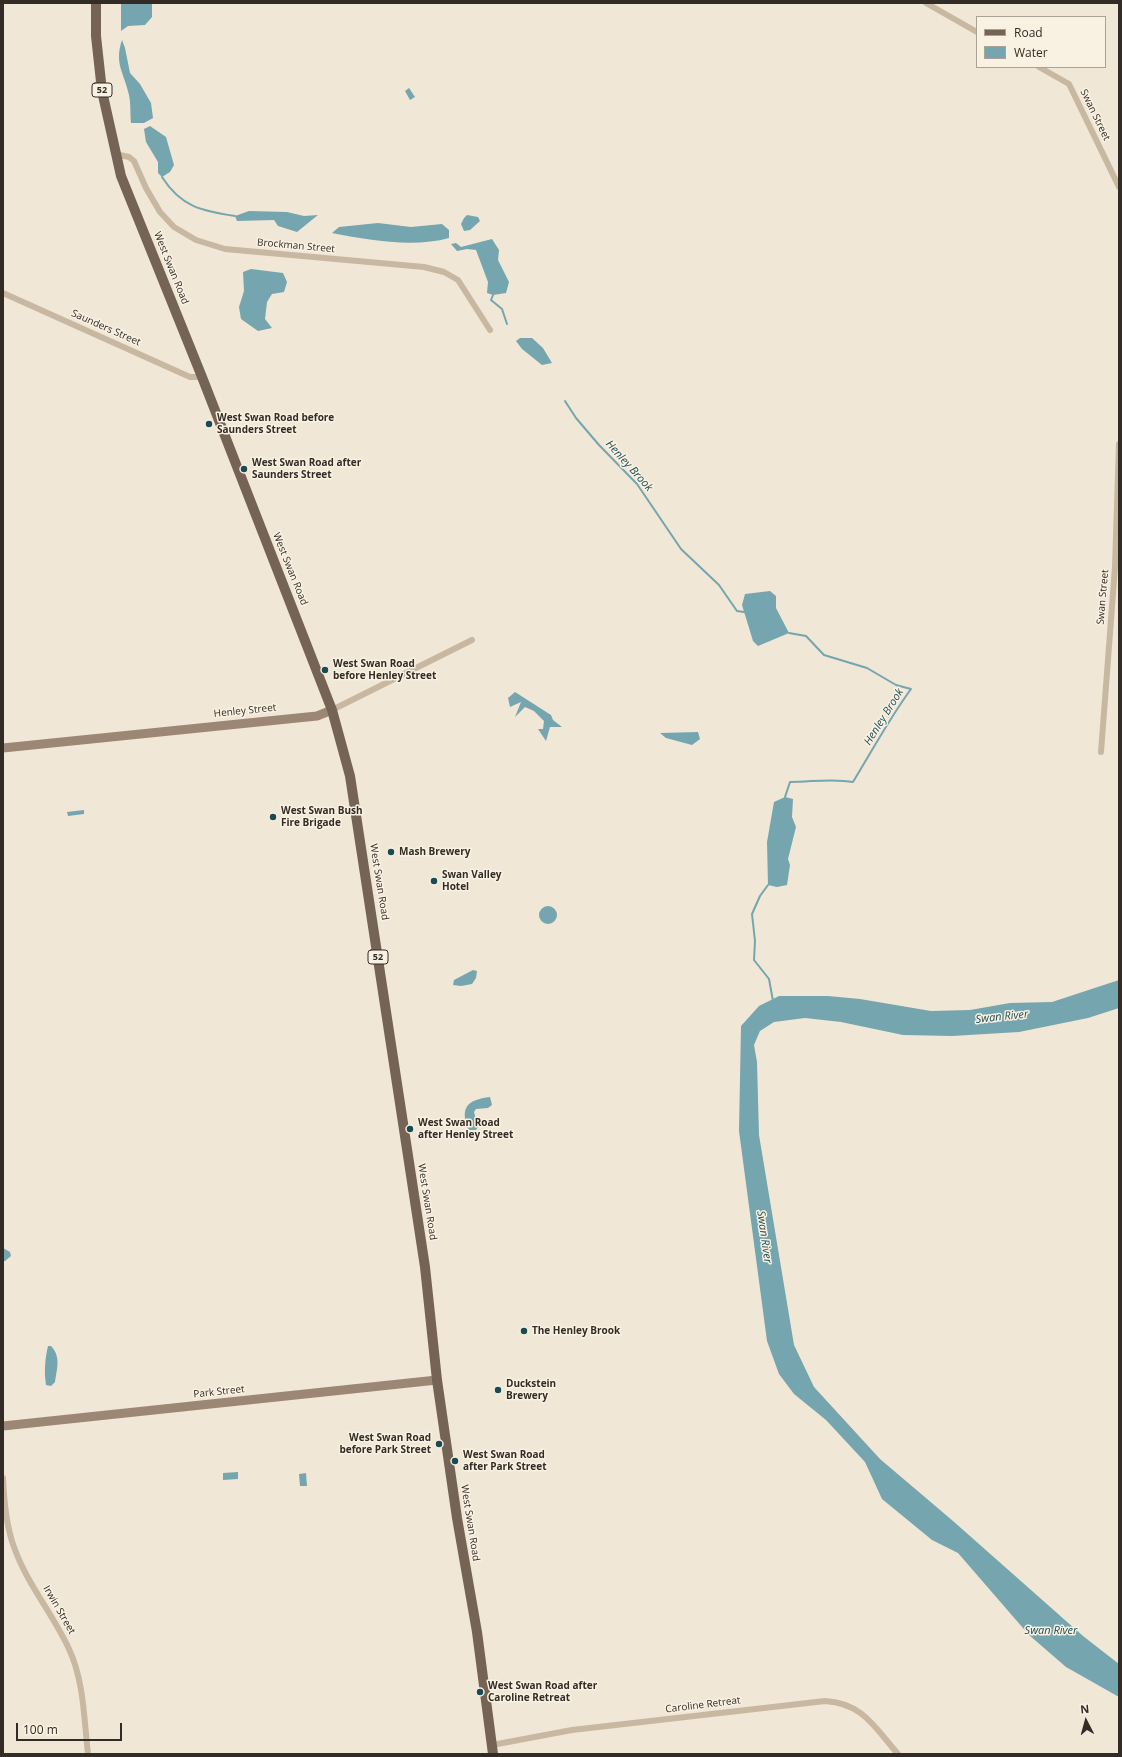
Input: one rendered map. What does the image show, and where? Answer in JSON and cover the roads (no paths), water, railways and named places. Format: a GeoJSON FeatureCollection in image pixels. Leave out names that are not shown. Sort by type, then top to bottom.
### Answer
{"type":"FeatureCollection","features":[{"type":"Feature","properties":{"kind":"main road","name":"West Swan Road"},"geometry":{"type":"LineString","coordinates":[[96,3],[96,36],[102,91],[121,176],[202,377],[332,710],[350,776],[424,1259],[437,1380],[457,1518],[477,1632],[492,1749]]}},
{"type":"Feature","properties":{"kind":"street"},"geometry":{"type":"LineString","coordinates":[[926,3],[976,31]]}},
{"type":"Feature","properties":{"kind":"street","name":"Swan Street"},"geometry":{"type":"LineString","coordinates":[[1041,68],[1069,84],[1119,186]]}},
{"type":"Feature","properties":{"kind":"street","name":"Brockman Street"},"geometry":{"type":"LineString","coordinates":[[115,154],[129,157],[134,161],[146,188],[160,212],[174,227],[196,240],[225,249],[424,267],[444,272],[458,280],[490,330]]}},
{"type":"Feature","properties":{"kind":"street","name":"Saunders Street"},"geometry":{"type":"LineString","coordinates":[[3,293],[190,377],[202,377]]}},
{"type":"Feature","properties":{"kind":"street","name":"Swan Street"},"geometry":{"type":"LineString","coordinates":[[1100,752],[1115,567],[1119,444]]}},
{"type":"Feature","properties":{"kind":"street","name":"Henley Street"},"geometry":{"type":"LineString","coordinates":[[3,748],[317,716],[332,710],[472,640]]}},
{"type":"Feature","properties":{"kind":"street","name":"Park Street"},"geometry":{"type":"LineString","coordinates":[[3,1426],[437,1380]]}},
{"type":"Feature","properties":{"kind":"street","name":"Irwin Street"},"geometry":{"type":"LineString","coordinates":[[3,1478],[4,1504],[13,1545],[22,1565],[70,1650],[76,1667],[80,1685],[88,1754]]}},
{"type":"Feature","properties":{"kind":"street","name":"Caroline Retreat"},"geometry":{"type":"LineString","coordinates":[[492,1749],[572,1730],[825,1701],[839,1702],[860,1712],[898,1754]]}},
{"type":"Feature","properties":{"kind":"water"},"geometry":{"type":"Polygon","coordinates":[[[121,3],[152,3],[152,17],[145,25],[128,26],[121,31],[121,3]]]}},
{"type":"Feature","properties":{"kind":"water"},"geometry":{"type":"Polygon","coordinates":[[[122,40],[130,73],[140,84],[151,103],[153,118],[144,123],[131,123],[129,95],[119,62],[122,40]]]}},
{"type":"Feature","properties":{"kind":"water"},"geometry":{"type":"Polygon","coordinates":[[[409,88],[415,97],[410,100],[405,91],[409,88]]]}},
{"type":"Feature","properties":{"kind":"water"},"geometry":{"type":"Polygon","coordinates":[[[150,126],[166,137],[174,165],[170,172],[162,177],[158,173],[158,162],[146,142],[144,129],[150,126]]]}},
{"type":"Feature","properties":{"kind":"water"},"geometry":{"type":"Polygon","coordinates":[[[249,211],[287,212],[304,216],[318,215],[297,232],[278,226],[274,220],[237,221],[235,216],[249,211]]]}},
{"type":"Feature","properties":{"kind":"water"},"geometry":{"type":"Polygon","coordinates":[[[467,215],[478,217],[480,221],[470,230],[464,231],[461,224],[467,215]]]}},
{"type":"Feature","properties":{"kind":"water"},"geometry":{"type":"Polygon","coordinates":[[[378,223],[411,227],[442,224],[449,230],[449,238],[435,241],[406,243],[360,238],[332,233],[339,227],[378,223]]]}},
{"type":"Feature","properties":{"kind":"water"},"geometry":{"type":"Polygon","coordinates":[[[492,239],[499,250],[498,260],[509,282],[506,293],[493,295],[487,293],[488,282],[476,250],[467,249],[457,251],[451,244],[456,243],[461,247],[492,239]]]}},
{"type":"Feature","properties":{"kind":"water"},"geometry":{"type":"Polygon","coordinates":[[[251,269],[283,273],[287,282],[284,292],[272,294],[267,302],[265,319],[272,328],[258,331],[241,319],[239,307],[244,291],[243,272],[251,269]]]}},
{"type":"Feature","properties":{"kind":"water"},"geometry":{"type":"Polygon","coordinates":[[[520,338],[532,338],[543,348],[552,363],[542,365],[522,349],[516,341],[520,338]]]}},
{"type":"Feature","properties":{"kind":"water"},"geometry":{"type":"Polygon","coordinates":[[[770,591],[776,596],[776,608],[789,633],[758,646],[753,641],[742,605],[745,594],[770,591]]]}},
{"type":"Feature","properties":{"kind":"water"},"geometry":{"type":"Polygon","coordinates":[[[515,692],[551,715],[553,720],[562,727],[550,727],[546,741],[538,729],[543,729],[544,721],[534,711],[525,707],[515,717],[521,702],[510,707],[508,698],[515,692]]]}},
{"type":"Feature","properties":{"kind":"water"},"geometry":{"type":"Polygon","coordinates":[[[698,732],[700,739],[692,745],[666,738],[660,733],[698,732]]]}},
{"type":"Feature","properties":{"kind":"water"},"geometry":{"type":"Polygon","coordinates":[[[785,797],[793,799],[792,817],[796,827],[788,859],[790,865],[787,885],[777,887],[768,885],[767,842],[774,802],[785,797]]]}},
{"type":"Feature","properties":{"kind":"water"},"geometry":{"type":"Polygon","coordinates":[[[84,810],[84,814],[68,816],[67,812],[84,810]]]}},
{"type":"Feature","properties":{"kind":"water"},"geometry":{"type":"Polygon","coordinates":[[[548,906],[554,909],[557,915],[554,921],[548,924],[542,921],[539,915],[542,909],[548,906]]]}},
{"type":"Feature","properties":{"kind":"water"},"geometry":{"type":"Polygon","coordinates":[[[473,970],[477,971],[476,978],[472,984],[461,986],[453,985],[454,980],[473,970]]]}},
{"type":"Feature","properties":{"kind":"water","name":"Swan River"},"geometry":{"type":"Polygon","coordinates":[[[1119,980],[1119,1008],[1088,1018],[1019,1032],[952,1036],[903,1035],[841,1022],[805,1018],[774,1022],[760,1031],[754,1045],[757,1062],[759,1135],[794,1345],[814,1387],[880,1459],[953,1521],[1083,1636],[1119,1664],[1119,1697],[1066,1667],[1029,1635],[958,1553],[932,1540],[882,1499],[865,1462],[826,1420],[794,1394],[779,1374],[767,1341],[739,1131],[741,1026],[759,1006],[779,996],[828,996],[860,999],[931,1011],[970,1010],[1010,1003],[1052,1002],[1119,980]]]}},
{"type":"Feature","properties":{"kind":"water"},"geometry":{"type":"Polygon","coordinates":[[[490,1097],[492,1105],[488,1108],[476,1109],[474,1112],[478,1127],[476,1130],[468,1130],[465,1116],[467,1106],[476,1100],[490,1097]]]}},
{"type":"Feature","properties":{"kind":"water"},"geometry":{"type":"Polygon","coordinates":[[[3,1248],[10,1252],[11,1256],[5,1261],[3,1261],[3,1248]]]}},
{"type":"Feature","properties":{"kind":"water"},"geometry":{"type":"Polygon","coordinates":[[[48,1346],[51,1346],[54,1350],[57,1358],[55,1382],[51,1386],[46,1385],[45,1380],[45,1365],[48,1346]]]}},
{"type":"Feature","properties":{"kind":"water"},"geometry":{"type":"Polygon","coordinates":[[[238,1472],[238,1479],[223,1480],[223,1473],[238,1472]]]}},
{"type":"Feature","properties":{"kind":"water"},"geometry":{"type":"Polygon","coordinates":[[[306,1473],[307,1486],[300,1486],[299,1474],[306,1473]]]}},
{"type":"Feature","properties":{"kind":"waterway","name":"Henley Brook"},"geometry":{"type":"LineString","coordinates":[[162,177],[177,195],[193,206],[212,212],[235,216]]}},
{"type":"Feature","properties":{"kind":"waterway","name":"Henley Brook"},"geometry":{"type":"LineString","coordinates":[[493,295],[491,300],[502,309],[507,324]]}},
{"type":"Feature","properties":{"kind":"waterway","name":"Henley Brook"},"geometry":{"type":"LineString","coordinates":[[565,401],[576,418],[599,445],[637,484],[681,549],[719,585],[737,611],[744,612]]}},
{"type":"Feature","properties":{"kind":"waterway","name":"Henley Brook"},"geometry":{"type":"LineString","coordinates":[[785,797],[790,782],[830,780],[853,782],[888,723],[911,689],[896,685],[867,668],[824,655],[806,636],[789,633]]}},
{"type":"Feature","properties":{"kind":"waterway","name":"Henley Brook"},"geometry":{"type":"LineString","coordinates":[[768,885],[760,896],[752,914],[755,941],[754,960],[769,979],[773,1001]]}},
{"type":"Feature","properties":{"kind":"place","name":"West Swan Road before Saunders Street"},"geometry":{"type":"Point","coordinates":[209,424]}},
{"type":"Feature","properties":{"kind":"place","name":"West Swan Road after Saunders Street"},"geometry":{"type":"Point","coordinates":[244,469]}},
{"type":"Feature","properties":{"kind":"place","name":"West Swan Road before Henley Street"},"geometry":{"type":"Point","coordinates":[325,670]}},
{"type":"Feature","properties":{"kind":"place","name":"West Swan Bush Fire Brigade"},"geometry":{"type":"Point","coordinates":[273,817]}},
{"type":"Feature","properties":{"kind":"place","name":"Mash Brewery"},"geometry":{"type":"Point","coordinates":[391,852]}},
{"type":"Feature","properties":{"kind":"place","name":"Swan Valley Hotel"},"geometry":{"type":"Point","coordinates":[434,881]}},
{"type":"Feature","properties":{"kind":"place","name":"West Swan Road after Henley Street"},"geometry":{"type":"Point","coordinates":[410,1129]}},
{"type":"Feature","properties":{"kind":"place","name":"The Henley Brook"},"geometry":{"type":"Point","coordinates":[524,1331]}},
{"type":"Feature","properties":{"kind":"place","name":"Duckstein Brewery"},"geometry":{"type":"Point","coordinates":[498,1390]}},
{"type":"Feature","properties":{"kind":"place","name":"West Swan Road before Park Street"},"geometry":{"type":"Point","coordinates":[439,1444]}},
{"type":"Feature","properties":{"kind":"place","name":"West Swan Road after Park Street"},"geometry":{"type":"Point","coordinates":[455,1461]}},
{"type":"Feature","properties":{"kind":"place","name":"West Swan Road after Caroline Retreat"},"geometry":{"type":"Point","coordinates":[480,1692]}}]}
